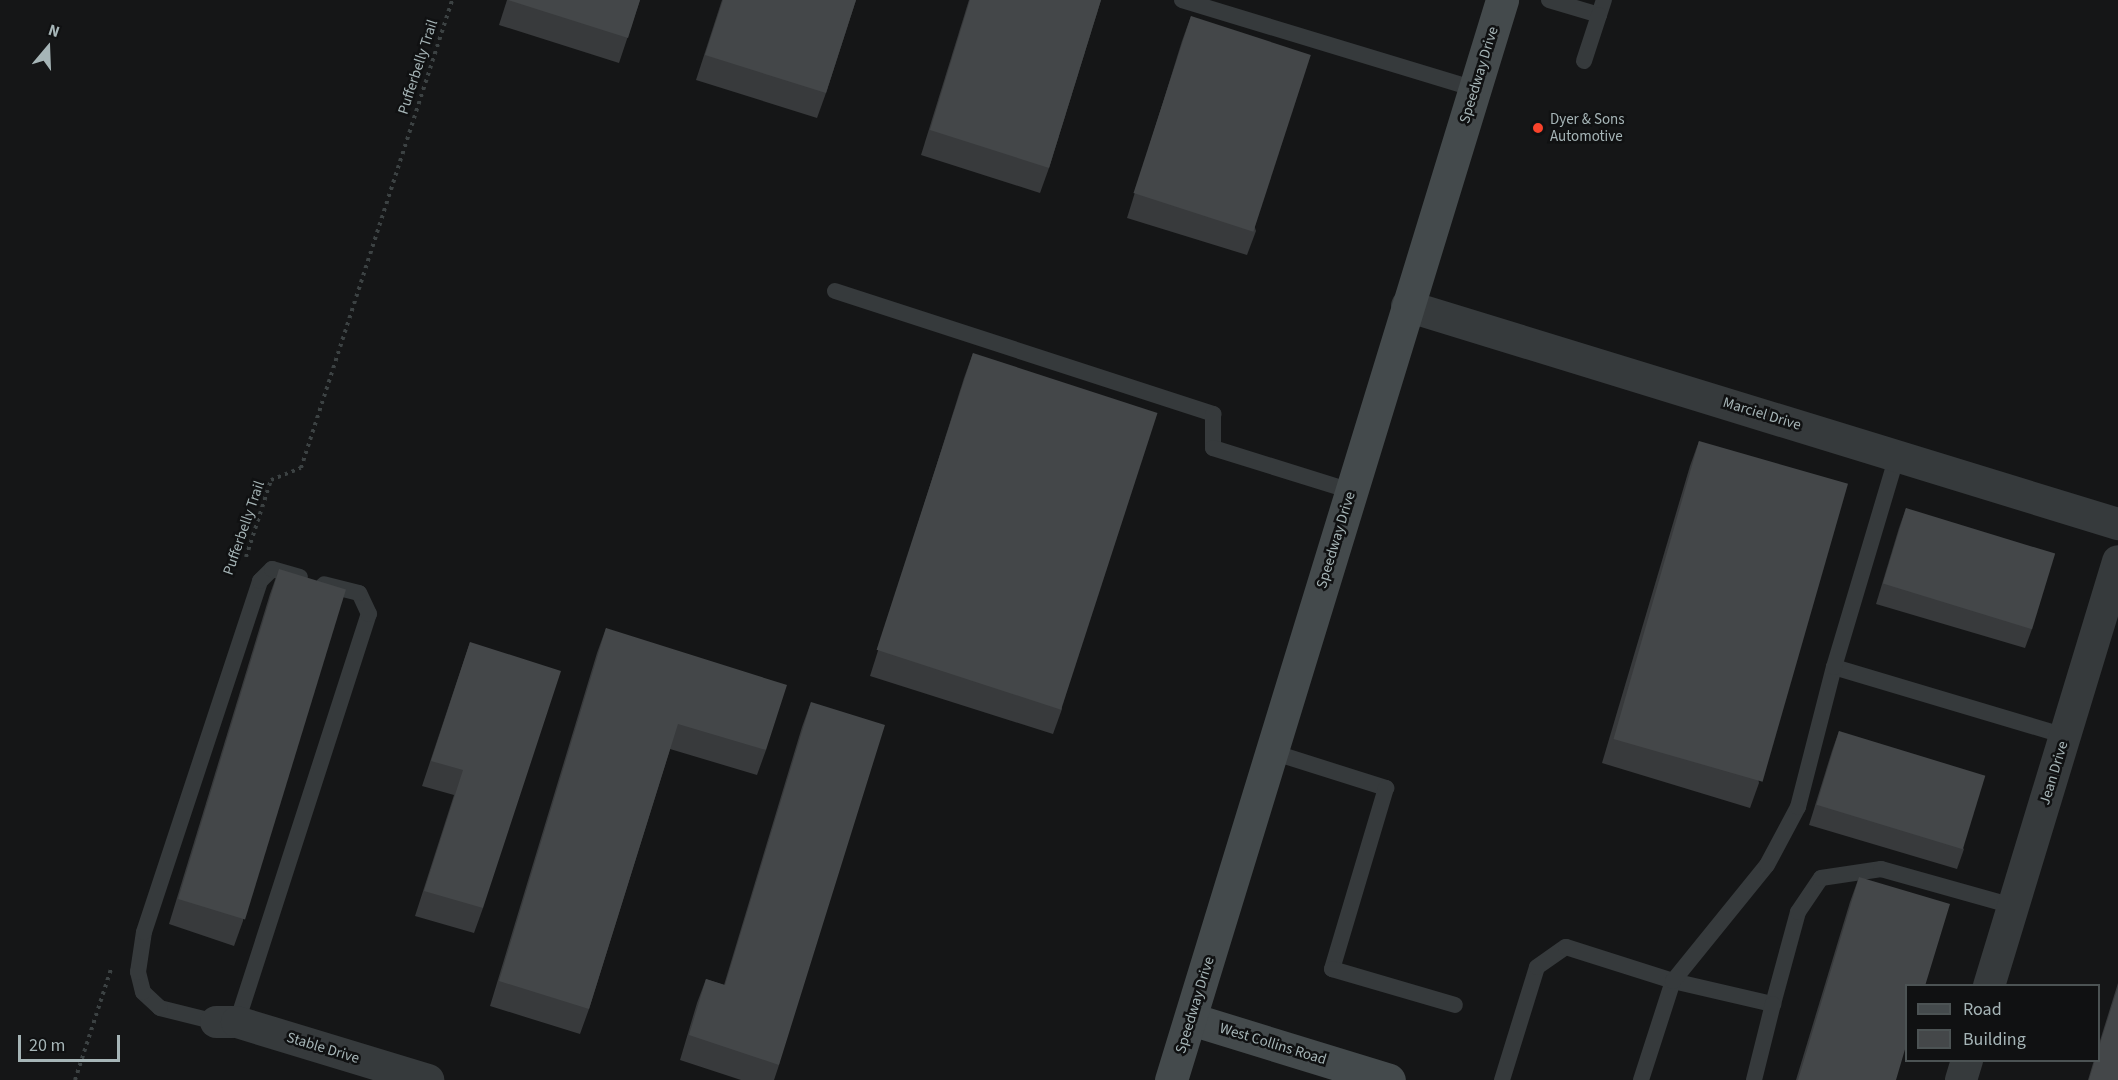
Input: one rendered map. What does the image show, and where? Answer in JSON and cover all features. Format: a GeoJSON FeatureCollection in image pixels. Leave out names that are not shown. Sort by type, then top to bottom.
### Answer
{"type":"FeatureCollection","features":[{"type":"Feature","properties":{"kind":"main road","name":"Speedway Drive"},"geometry":{"type":"LineString","coordinates":[[1172,1080],[1475,88],[1498,1]]}},
{"type":"Feature","properties":{"kind":"main road","name":"West Collins Road"},"geometry":{"type":"LineString","coordinates":[[1191,1019],[1389,1080]]}},
{"type":"Feature","properties":{"kind":"street","name":"Marciel Drive"},"geometry":{"type":"LineString","coordinates":[[1407,306],[2118,524]]}},
{"type":"Feature","properties":{"kind":"street","name":"Jean Drive"},"geometry":{"type":"LineString","coordinates":[[1990,984],[2118,561]]}},
{"type":"Feature","properties":{"kind":"street","name":"Stable Drive"},"geometry":{"type":"LineString","coordinates":[[227,1022],[414,1078]]}},
{"type":"Feature","properties":{"kind":"street"},"geometry":{"type":"LineString","coordinates":[[1961,1080],[1966,1062]]}},
{"type":"Feature","properties":{"kind":"lane"},"geometry":{"type":"LineString","coordinates":[[1182,0],[1475,88]]}},
{"type":"Feature","properties":{"kind":"lane"},"geometry":{"type":"LineString","coordinates":[[1549,0],[1601,7],[1584,61]]}},
{"type":"Feature","properties":{"kind":"lane"},"geometry":{"type":"LineString","coordinates":[[835,291],[1213,414],[1213,448],[1351,491]]}},
{"type":"Feature","properties":{"kind":"lane"},"geometry":{"type":"LineString","coordinates":[[1641,1080],[1673,981],[1767,865],[1798,807],[1834,667],[1897,455]]}},
{"type":"Feature","properties":{"kind":"lane"},"geometry":{"type":"LineString","coordinates":[[272,569],[359,593],[369,614],[227,1022],[160,1008],[143,992],[138,972],[144,932],[260,581],[272,569]]}},
{"type":"Feature","properties":{"kind":"lane"},"geometry":{"type":"LineString","coordinates":[[1834,667],[2066,736]]}},
{"type":"Feature","properties":{"kind":"lane"},"geometry":{"type":"LineString","coordinates":[[1272,752],[1386,788],[1332,969],[1455,1005]]}},
{"type":"Feature","properties":{"kind":"lane"},"geometry":{"type":"LineString","coordinates":[[1754,1080],[1798,912],[1821,878],[1881,869],[2013,906]]}},
{"type":"Feature","properties":{"kind":"lane"},"geometry":{"type":"LineString","coordinates":[[1502,1080],[1537,967],[1566,947],[1673,981],[1773,1004]]}},
{"type":"Feature","properties":{"kind":"path","name":"Pufferbelly Trail"},"geometry":{"type":"LineString","coordinates":[[245,559],[271,480],[301,468],[452,0]]}},
{"type":"Feature","properties":{"kind":"path"},"geometry":{"type":"LineString","coordinates":[[75,1080],[112,967]]}},
{"type":"Feature","properties":{"kind":"building"},"geometry":{"type":"Polygon","coordinates":[[[508,0],[640,0],[628,38],[508,0]]]}},
{"type":"Feature","properties":{"kind":"building"},"geometry":{"type":"Polygon","coordinates":[[[723,0],[856,0],[826,93],[705,55],[723,0]]]}},
{"type":"Feature","properties":{"kind":"building"},"geometry":{"type":"Polygon","coordinates":[[[970,0],[1101,0],[1049,168],[930,130],[970,0]]]}},
{"type":"Feature","properties":{"kind":"building"},"geometry":{"type":"Polygon","coordinates":[[[1191,16],[1311,55],[1253,232],[1134,193],[1191,16]]]}},
{"type":"Feature","properties":{"kind":"building"},"geometry":{"type":"Polygon","coordinates":[[[973,353],[1158,413],[1061,710],[877,650],[973,353]]]}},
{"type":"Feature","properties":{"kind":"building"},"geometry":{"type":"Polygon","coordinates":[[[1699,441],[1848,484],[1763,782],[1614,739],[1699,441]]]}},
{"type":"Feature","properties":{"kind":"building"},"geometry":{"type":"Polygon","coordinates":[[[1906,508],[2055,554],[2032,629],[1883,584],[1906,508]]]}},
{"type":"Feature","properties":{"kind":"building"},"geometry":{"type":"Polygon","coordinates":[[[279,569],[346,589],[245,919],[178,899],[279,569]]]}},
{"type":"Feature","properties":{"kind":"building"},"geometry":{"type":"Polygon","coordinates":[[[606,628],[787,685],[766,750],[678,724],[589,1009],[499,981],[606,628]]]}},
{"type":"Feature","properties":{"kind":"building"},"geometry":{"type":"Polygon","coordinates":[[[470,642],[561,671],[483,908],[424,891],[463,770],[431,761],[470,642]]]}},
{"type":"Feature","properties":{"kind":"building"},"geometry":{"type":"Polygon","coordinates":[[[811,702],[885,725],[779,1065],[689,1035],[706,979],[725,985],[811,702]]]}},
{"type":"Feature","properties":{"kind":"building"},"geometry":{"type":"Polygon","coordinates":[[[1839,731],[1985,776],[1963,849],[1816,805],[1839,731]]]}},
{"type":"Feature","properties":{"kind":"building"},"geometry":{"type":"Polygon","coordinates":[[[1859,877],[1950,904],[1926,984],[1905,984],[1905,1049],[1896,1080],[1798,1080],[1859,877]]]}},
{"type":"Feature","properties":{"kind":"building"},"geometry":{"type":"Polygon","coordinates":[[[2118,987],[2118,1080],[2089,1080],[2094,1062],[2100,1062],[2100,1044],[2118,987]]]}},
{"type":"Feature","properties":{"kind":"place","name":"Dyer & Sons Automotive"},"geometry":{"type":"Point","coordinates":[1538,128]}}]}
